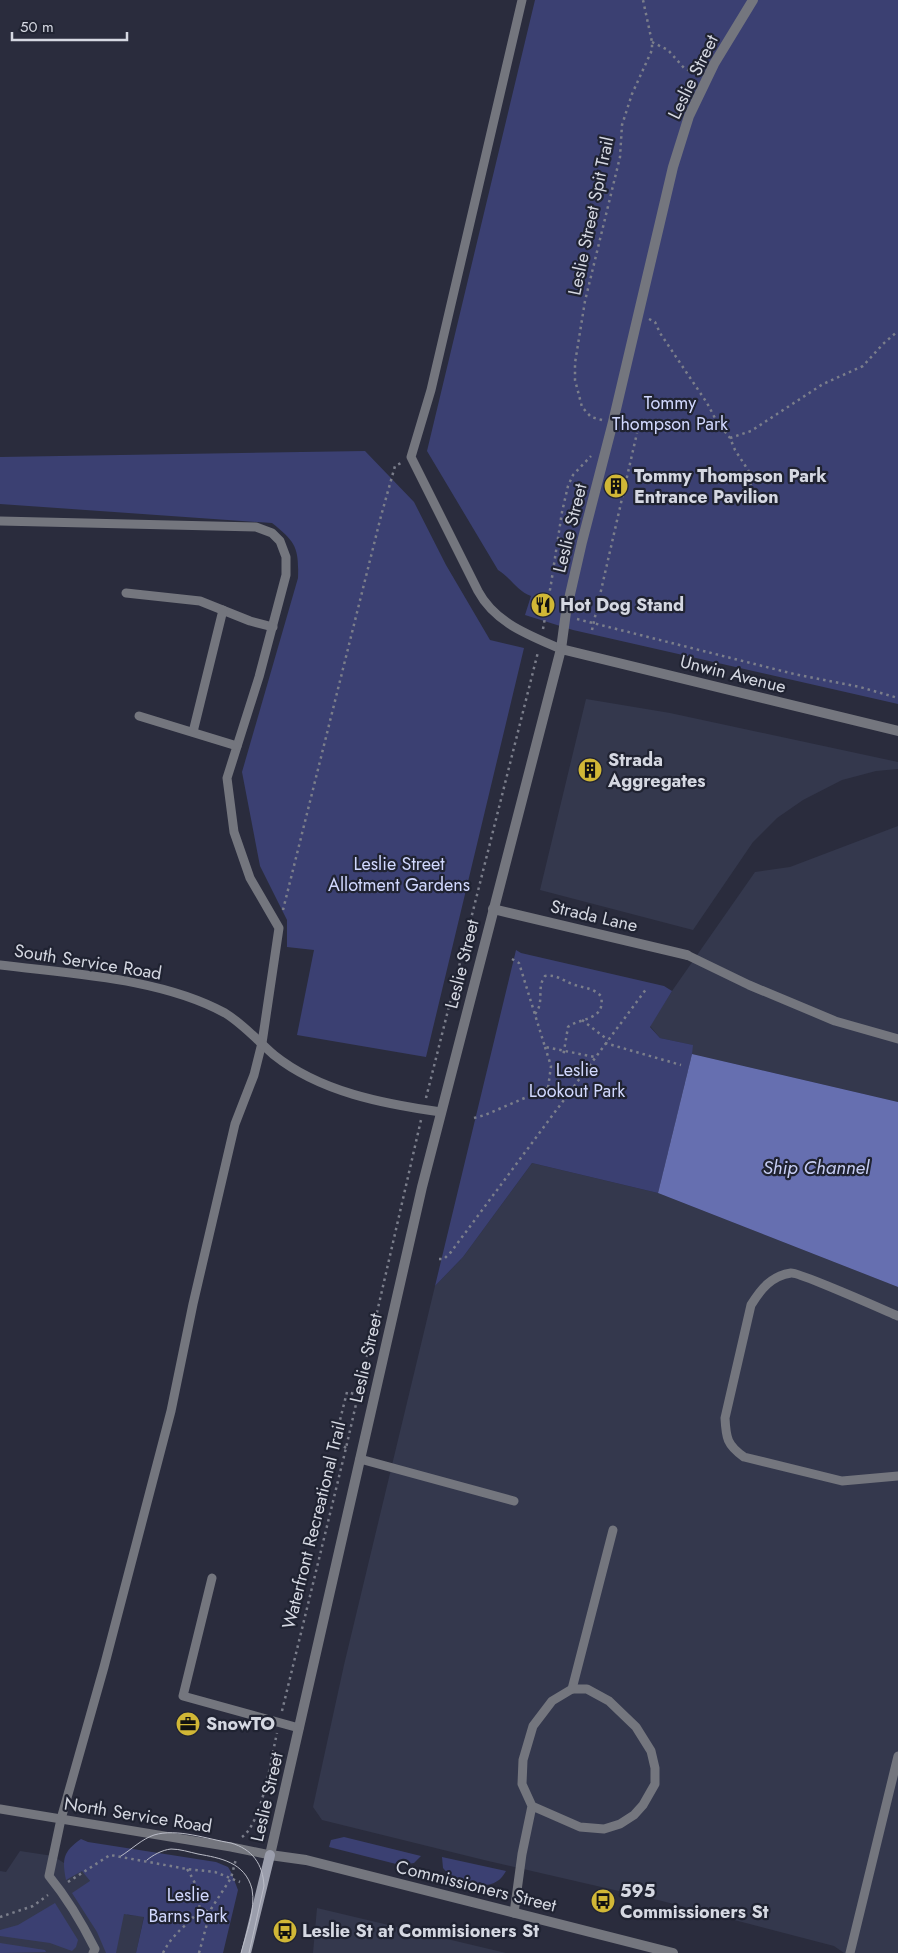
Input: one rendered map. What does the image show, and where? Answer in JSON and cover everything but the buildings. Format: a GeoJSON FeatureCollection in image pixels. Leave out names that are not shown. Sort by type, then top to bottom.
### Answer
{"type":"FeatureCollection","features":[{"type":"Feature","properties":{"kind":"main road","name":"Leslie Street"},"geometry":{"type":"LineString","coordinates":[[246,1953],[270,1855]]}},
{"type":"Feature","properties":{"kind":"street","name":"Leslie Street"},"geometry":{"type":"LineString","coordinates":[[270,1855],[422,1187],[560,649],[568,606],[673,167],[689,116],[707,80],[753,0]]}},
{"type":"Feature","properties":{"kind":"street","name":"Unwin Avenue"},"geometry":{"type":"LineString","coordinates":[[560,649],[898,731]]}},
{"type":"Feature","properties":{"kind":"street","name":"Strada Lane"},"geometry":{"type":"LineString","coordinates":[[493,909],[687,954]]}},
{"type":"Feature","properties":{"kind":"street","name":"Commissioners Street"},"geometry":{"type":"LineString","coordinates":[[270,1855],[306,1860],[673,1953]]}},
{"type":"Feature","properties":{"kind":"lane"},"geometry":{"type":"LineString","coordinates":[[522,0],[431,390],[411,458],[488,608],[502,621],[560,649]]}},
{"type":"Feature","properties":{"kind":"lane"},"geometry":{"type":"LineString","coordinates":[[0,521],[253,527],[266,530],[275,535],[285,552],[286,562],[284,583],[273,627],[227,778],[234,832],[250,878],[278,928],[262,1043],[254,1075],[235,1124],[168,1421],[62,1819],[49,1876],[59,1888],[88,1935],[95,1949],[93,1953]]}},
{"type":"Feature","properties":{"kind":"lane"},"geometry":{"type":"LineString","coordinates":[[126,593],[200,601],[250,621],[273,627]]}},
{"type":"Feature","properties":{"kind":"lane"},"geometry":{"type":"LineString","coordinates":[[193,732],[223,610]]}},
{"type":"Feature","properties":{"kind":"lane"},"geometry":{"type":"LineString","coordinates":[[139,716],[237,746]]}},
{"type":"Feature","properties":{"kind":"lane"},"geometry":{"type":"LineString","coordinates":[[687,954],[749,985],[836,1021],[898,1040]]}},
{"type":"Feature","properties":{"kind":"lane","name":"South Service Road"},"geometry":{"type":"LineString","coordinates":[[0,964],[144,985],[194,1000],[226,1014],[275,1055],[307,1076],[339,1089],[389,1104],[441,1112]]}},
{"type":"Feature","properties":{"kind":"lane"},"geometry":{"type":"LineString","coordinates":[[898,1316],[794,1272],[775,1277],[761,1290],[751,1305],[725,1418],[726,1436],[732,1448],[744,1457],[842,1481],[898,1476]]}},
{"type":"Feature","properties":{"kind":"lane"},"geometry":{"type":"LineString","coordinates":[[360,1459],[514,1501]]}},
{"type":"Feature","properties":{"kind":"lane"},"geometry":{"type":"LineString","coordinates":[[572,1689],[613,1530]]}},
{"type":"Feature","properties":{"kind":"lane"},"geometry":{"type":"LineString","coordinates":[[212,1578],[183,1696],[299,1728]]}},
{"type":"Feature","properties":{"kind":"lane"},"geometry":{"type":"LineString","coordinates":[[514,1913],[532,1806],[522,1784],[523,1760],[533,1726],[552,1700],[572,1689],[587,1689],[609,1701],[636,1727],[651,1751],[655,1768],[655,1784],[643,1805],[634,1815],[620,1824],[604,1829],[580,1827],[532,1806]]}},
{"type":"Feature","properties":{"kind":"lane"},"geometry":{"type":"LineString","coordinates":[[850,1953],[898,1756]]}},
{"type":"Feature","properties":{"kind":"lane","name":"North Service Road"},"geometry":{"type":"LineString","coordinates":[[0,1810],[270,1855]]}},
{"type":"Feature","properties":{"kind":"path","name":"Leslie Street Spit Trail"},"geometry":{"type":"LineString","coordinates":[[613,422],[593,418],[584,411],[576,388],[575,368],[585,301],[620,157],[622,125],[632,94],[652,50],[643,0]]}},
{"type":"Feature","properties":{"kind":"path"},"geometry":{"type":"LineString","coordinates":[[652,42],[668,50],[684,68],[707,80]]}},
{"type":"Feature","properties":{"kind":"path"},"geometry":{"type":"LineString","coordinates":[[638,314],[655,322],[660,333],[707,403],[716,420],[730,438],[735,450],[750,473],[751,488]]}},
{"type":"Feature","properties":{"kind":"path"},"geometry":{"type":"LineString","coordinates":[[730,438],[751,431],[823,384],[863,366],[882,344],[898,331]]}},
{"type":"Feature","properties":{"kind":"path"},"geometry":{"type":"LineString","coordinates":[[592,630],[637,433]]}},
{"type":"Feature","properties":{"kind":"path"},"geometry":{"type":"LineString","coordinates":[[546,612],[568,486],[573,475],[581,465],[607,444]]}},
{"type":"Feature","properties":{"kind":"path"},"geometry":{"type":"LineString","coordinates":[[278,928],[395,466],[411,458]]}},
{"type":"Feature","properties":{"kind":"path"},"geometry":{"type":"LineString","coordinates":[[579,619],[794,674],[860,686],[898,698]]}},
{"type":"Feature","properties":{"kind":"path"},"geometry":{"type":"LineString","coordinates":[[426,1097],[535,664]]}},
{"type":"Feature","properties":{"kind":"path"},"geometry":{"type":"LineString","coordinates":[[512,959],[519,963],[551,1066],[548,1088]]}},
{"type":"Feature","properties":{"kind":"path"},"geometry":{"type":"LineString","coordinates":[[535,1014],[541,1005],[542,980],[545,976],[550,975],[573,985],[591,989],[600,996],[601,1007],[593,1017],[573,1023],[567,1030],[563,1057]]}},
{"type":"Feature","properties":{"kind":"path"},"geometry":{"type":"LineString","coordinates":[[439,1260],[451,1252],[564,1098],[648,988]]}},
{"type":"Feature","properties":{"kind":"path"},"geometry":{"type":"LineString","coordinates":[[582,1020],[607,1041],[681,1065]]}},
{"type":"Feature","properties":{"kind":"path"},"geometry":{"type":"LineString","coordinates":[[545,1047],[595,1057]]}},
{"type":"Feature","properties":{"kind":"path"},"geometry":{"type":"LineString","coordinates":[[548,1088],[564,1098]]}},
{"type":"Feature","properties":{"kind":"path"},"geometry":{"type":"LineString","coordinates":[[474,1118],[548,1088]]}},
{"type":"Feature","properties":{"kind":"path","name":"Waterfront Recreational Trail"},"geometry":{"type":"LineString","coordinates":[[241,1838],[249,1832],[257,1816],[346,1448],[420,1125]]}},
{"type":"Feature","properties":{"kind":"path"},"geometry":{"type":"LineString","coordinates":[[346,1448],[339,1443],[337,1432],[347,1392],[358,1395]]}},
{"type":"Feature","properties":{"kind":"path"},"geometry":{"type":"LineString","coordinates":[[0,1917],[32,1906],[110,1855],[187,1869],[215,1872],[240,1882]]}},
{"type":"Feature","properties":{"kind":"path"},"geometry":{"type":"LineString","coordinates":[[163,1953],[169,1942],[190,1922],[199,1909],[200,1896],[198,1886],[187,1869]]}},
{"type":"Feature","properties":{"kind":"path"},"geometry":{"type":"LineString","coordinates":[[199,1953],[210,1912],[231,1878]]}},
{"type":"Feature","properties":{"kind":"path"},"geometry":{"type":"LineString","coordinates":[[199,1909],[210,1912]]}},
{"type":"Feature","properties":{"kind":"shaded area"},"geometry":{"type":"Polygon","coordinates":[[[586,699],[670,713],[898,762],[898,769],[876,771],[842,780],[803,800],[777,818],[753,842],[693,930],[540,890],[586,699]]]}},
{"type":"Feature","properties":{"kind":"shaded area"},"geometry":{"type":"Polygon","coordinates":[[[898,826],[898,1102],[692,1054],[692,1045],[660,1038],[650,1026],[672,991],[755,872],[790,867],[898,826]]]}},
{"type":"Feature","properties":{"kind":"shaded area"},"geometry":{"type":"Polygon","coordinates":[[[532,1163],[658,1193],[898,1287],[898,1953],[844,1953],[834,1946],[662,1901],[322,1820],[313,1807],[344,1665],[435,1286],[463,1257],[532,1163]]]}},
{"type":"Feature","properties":{"kind":"shaded area"},"geometry":{"type":"Polygon","coordinates":[[[20,1851],[53,1856],[64,1863],[78,1864],[90,1881],[128,1915],[144,1916],[136,1953],[0,1953],[0,1871],[6,1872],[20,1851]]]}},
{"type":"Feature","properties":{"kind":"shaded area"},"geometry":{"type":"Polygon","coordinates":[[[317,1908],[506,1953],[313,1953],[317,1908]]]}},
{"type":"Feature","properties":{"kind":"green space","name":"Tommy Thompson Park"},"geometry":{"type":"Polygon","coordinates":[[[535,0],[898,0],[898,704],[573,630],[525,615],[531,596],[522,591],[498,570],[427,451],[535,0]]]}},
{"type":"Feature","properties":{"kind":"green space","name":"Leslie Street Allotment Gardens"},"geometry":{"type":"Polygon","coordinates":[[[365,451],[414,502],[446,565],[490,640],[524,648],[426,1057],[297,1035],[314,950],[287,947],[287,920],[260,866],[242,772],[298,578],[297,552],[291,541],[272,523],[0,504],[0,457],[365,451]]]}},
{"type":"Feature","properties":{"kind":"green space","name":"Leslie Lookout Park"},"geometry":{"type":"Polygon","coordinates":[[[516,950],[521,953],[664,986],[672,991],[650,1027],[660,1038],[693,1045],[692,1054],[658,1193],[532,1163],[463,1257],[435,1286],[516,950]]]}},
{"type":"Feature","properties":{"kind":"green space"},"geometry":{"type":"Polygon","coordinates":[[[344,1837],[421,1856],[414,1863],[400,1865],[329,1847],[331,1840],[344,1837]]]}},
{"type":"Feature","properties":{"kind":"green space","name":"Leslie Barns Park"},"geometry":{"type":"Polygon","coordinates":[[[81,1839],[88,1842],[216,1862],[228,1867],[238,1890],[223,1953],[136,1953],[144,1917],[124,1914],[116,1953],[106,1953],[97,1932],[72,1893],[90,1881],[82,1871],[66,1880],[65,1856],[70,1848],[81,1839]]]}},
{"type":"Feature","properties":{"kind":"green space"},"geometry":{"type":"Polygon","coordinates":[[[442,1857],[506,1871],[500,1879],[493,1883],[479,1885],[458,1879],[447,1872],[443,1868],[442,1857]]]}},
{"type":"Feature","properties":{"kind":"green space"},"geometry":{"type":"Polygon","coordinates":[[[55,1903],[78,1940],[76,1947],[72,1951],[50,1943],[0,1936],[0,1930],[18,1925],[55,1903]]]}},
{"type":"Feature","properties":{"kind":"green space"},"geometry":{"type":"Polygon","coordinates":[[[0,1943],[45,1950],[46,1952],[0,1953],[0,1943]]]}},
{"type":"Feature","properties":{"kind":"water","name":"Ship Channel"},"geometry":{"type":"Polygon","coordinates":[[[692,1054],[898,1102],[898,1287],[658,1193],[692,1054]]]}},
{"type":"Feature","properties":{"kind":"tram line"},"geometry":{"type":"LineString","coordinates":[[121,1856],[145,1839],[163,1833],[182,1833],[231,1843],[245,1849],[259,1864],[264,1886],[249,1953]]}},
{"type":"Feature","properties":{"kind":"tram line"},"geometry":{"type":"LineString","coordinates":[[147,1860],[164,1850],[171,1849],[215,1857],[238,1867],[249,1880],[253,1897],[250,1921],[241,1953]]}},
{"type":"Feature","properties":{"kind":"place","name":"Tommy Thompson Park Entrance Pavilion"},"geometry":{"type":"Point","coordinates":[616,486]}},
{"type":"Feature","properties":{"kind":"place","name":"Hot Dog Stand"},"geometry":{"type":"Point","coordinates":[543,605]}},
{"type":"Feature","properties":{"kind":"place","name":"Strada Aggregates"},"geometry":{"type":"Point","coordinates":[590,770]}},
{"type":"Feature","properties":{"kind":"place","name":"SnowTO"},"geometry":{"type":"Point","coordinates":[188,1724]}},
{"type":"Feature","properties":{"kind":"place","name":"595 Commissioners St"},"geometry":{"type":"Point","coordinates":[603,1901]}},
{"type":"Feature","properties":{"kind":"place","name":"Leslie St at Commisioners St"},"geometry":{"type":"Point","coordinates":[285,1931]}}]}
